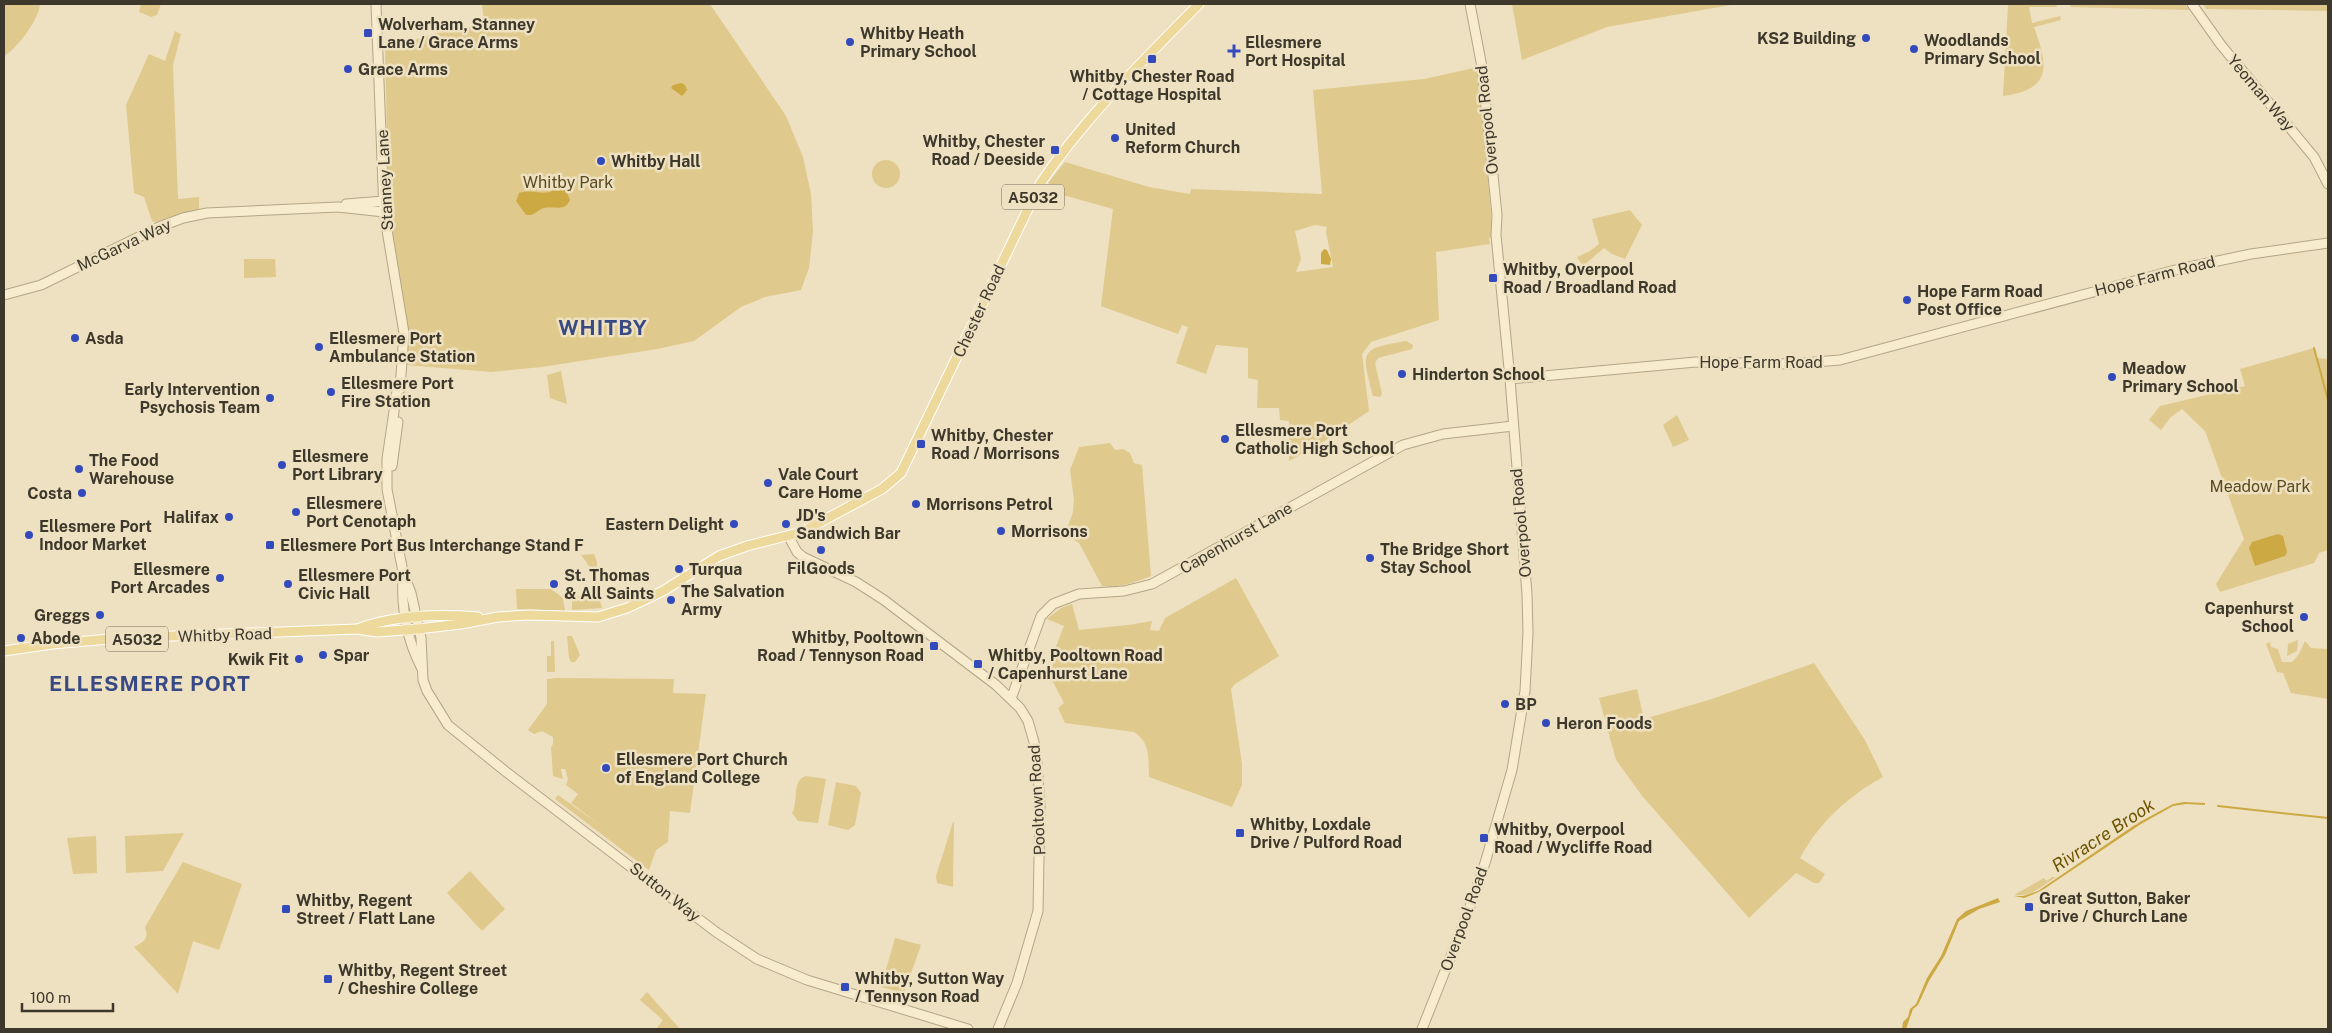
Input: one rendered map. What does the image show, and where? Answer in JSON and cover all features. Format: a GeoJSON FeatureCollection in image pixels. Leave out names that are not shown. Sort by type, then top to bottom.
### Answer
{"type":"FeatureCollection","features":[{"type":"Feature","properties":{"kind":"main road","name":"Chester Road"},"geometry":{"type":"LineString","coordinates":[[719,556],[747,546],[789,537],[835,516],[882,489],[902,473],[944,388],[1027,207],[1040,184],[1055,162],[1128,75],[1199,4]]}},
{"type":"Feature","properties":{"kind":"main road","name":"Whitby Road"},"geometry":{"type":"LineString","coordinates":[[4,652],[52,644],[121,638],[357,629],[377,632],[418,629],[461,624],[489,618],[528,615],[598,616],[627,608],[663,591],[719,556]]}},
{"type":"Feature","properties":{"kind":"main road","name":"Whitby Road"},"geometry":{"type":"LineString","coordinates":[[357,629],[375,623],[416,618],[458,615],[489,618]]}},
{"type":"Feature","properties":{"kind":"street","name":"Stanney Lane"},"geometry":{"type":"LineString","coordinates":[[376,4],[384,212],[404,333],[396,446],[392,464],[394,521]]}},
{"type":"Feature","properties":{"kind":"street","name":"Overpool Road"},"geometry":{"type":"LineString","coordinates":[[1422,1029],[1476,890],[1512,770],[1519,735],[1528,653],[1528,594],[1496,236],[1497,215],[1486,103],[1470,4]]}},
{"type":"Feature","properties":{"kind":"street","name":"Yeoman Way"},"geometry":{"type":"LineString","coordinates":[[2192,4],[2220,45],[2314,157],[2328,184]]}},
{"type":"Feature","properties":{"kind":"street","name":"McGarva Way"},"geometry":{"type":"LineString","coordinates":[[338,207],[347,204],[384,201]]}},
{"type":"Feature","properties":{"kind":"street","name":"McGarva Way"},"geometry":{"type":"LineString","coordinates":[[4,295],[41,285],[159,226],[183,218],[207,213],[338,207],[384,212]]}},
{"type":"Feature","properties":{"kind":"street","name":"Hope Farm Road"},"geometry":{"type":"LineString","coordinates":[[1510,379],[1696,362],[1791,364],[1840,360],[2179,269],[2251,254],[2328,243]]}},
{"type":"Feature","properties":{"kind":"street","name":"Stanney Lane"},"geometry":{"type":"LineString","coordinates":[[401,385],[397,391],[387,460],[387,489],[403,572],[411,593],[418,629]]}},
{"type":"Feature","properties":{"kind":"street","name":"Capenhurst Lane"},"geometry":{"type":"LineString","coordinates":[[1011,699],[1041,616],[1053,604],[1079,594],[1124,591],[1152,584],[1403,445],[1443,434],[1512,426]]}},
{"type":"Feature","properties":{"kind":"street","name":"Pooltown Road"},"geometry":{"type":"LineString","coordinates":[[789,537],[800,555],[868,590],[973,667],[1011,699],[1028,721],[1036,749],[1041,844],[1040,891],[1038,911],[1023,964],[998,1029]]}},
{"type":"Feature","properties":{"kind":"street","name":"Stanney Lane"},"geometry":{"type":"LineString","coordinates":[[403,572],[402,594],[406,629]]}},
{"type":"Feature","properties":{"kind":"street","name":"Sutton Way"},"geometry":{"type":"LineString","coordinates":[[406,629],[422,669],[427,691],[448,725],[731,942],[757,959],[807,980],[968,1029]]}},
{"type":"Feature","properties":{"kind":"street","name":"Sutton Way"},"geometry":{"type":"LineString","coordinates":[[418,629],[423,657],[422,669]]}},
{"type":"Feature","properties":{"kind":"street"},"geometry":{"type":"LineString","coordinates":[[993,1029],[998,1029]]}},
{"type":"Feature","properties":{"kind":"green space"},"geometry":{"type":"Polygon","coordinates":[[[4,4],[40,4],[36,17],[26,33],[15,47],[4,56],[4,4]]]}},
{"type":"Feature","properties":{"kind":"green space"},"geometry":{"type":"Polygon","coordinates":[[[141,4],[161,4],[157,15],[151,17],[139,12],[141,4]]]}},
{"type":"Feature","properties":{"kind":"green space","name":"Whitby Park"},"geometry":{"type":"Polygon","coordinates":[[[482,4],[710,4],[786,116],[803,157],[811,194],[813,231],[809,268],[801,290],[765,297],[741,307],[694,341],[657,349],[542,367],[491,372],[406,365],[406,334],[389,235],[385,45],[403,43],[438,33],[484,24],[482,4]]]}},
{"type":"Feature","properties":{"kind":"green space"},"geometry":{"type":"Polygon","coordinates":[[[1512,4],[1736,4],[1607,27],[1522,60],[1512,4]]]}},
{"type":"Feature","properties":{"kind":"green space"},"geometry":{"type":"Polygon","coordinates":[[[2001,4],[2056,4],[2057,7],[2029,7],[2032,23],[2060,16],[2061,20],[2034,27],[2044,64],[2043,74],[2038,81],[2031,88],[2019,93],[2003,96],[2008,5],[2001,4]]]}},
{"type":"Feature","properties":{"kind":"green space"},"geometry":{"type":"Polygon","coordinates":[[[2070,4],[2185,4],[2189,10],[2071,7],[2070,4]]]}},
{"type":"Feature","properties":{"kind":"green space"},"geometry":{"type":"Polygon","coordinates":[[[2203,4],[2328,4],[2328,11],[2206,9],[2203,4]]]}},
{"type":"Feature","properties":{"kind":"green space"},"geometry":{"type":"Polygon","coordinates":[[[175,31],[181,34],[173,65],[178,199],[199,197],[199,209],[155,222],[152,221],[144,197],[134,193],[126,105],[149,54],[165,61],[175,31]]]}},
{"type":"Feature","properties":{"kind":"green space"},"geometry":{"type":"Polygon","coordinates":[[[1478,67],[1493,237],[1489,238],[1490,244],[1436,252],[1439,320],[1371,342],[1362,354],[1369,411],[1326,440],[1289,461],[1289,421],[1280,420],[1279,408],[1257,408],[1258,380],[1248,378],[1248,348],[1216,345],[1206,374],[1176,363],[1188,327],[1182,325],[1178,334],[1101,306],[1113,209],[1063,195],[1065,191],[1048,183],[1065,162],[1149,187],[1190,194],[1191,189],[1322,194],[1313,90],[1424,79],[1478,67]],[[1315,225],[1295,231],[1301,259],[1296,272],[1333,267],[1326,232],[1327,227],[1315,225]]]}},
{"type":"Feature","properties":{"kind":"green space"},"geometry":{"type":"Polygon","coordinates":[[[886,160],[896,164],[900,174],[896,184],[886,188],[876,184],[872,174],[876,164],[886,160]]]}},
{"type":"Feature","properties":{"kind":"green space"},"geometry":{"type":"Polygon","coordinates":[[[1630,210],[1642,225],[1625,259],[1612,254],[1604,248],[1583,266],[1577,257],[1599,244],[1592,219],[1630,210]]]}},
{"type":"Feature","properties":{"kind":"green space"},"geometry":{"type":"Polygon","coordinates":[[[244,259],[275,259],[276,277],[244,278],[244,259]]]}},
{"type":"Feature","properties":{"kind":"green space"},"geometry":{"type":"Polygon","coordinates":[[[1406,341],[1413,345],[1412,349],[1378,358],[1375,363],[1382,394],[1380,397],[1373,396],[1367,370],[1367,355],[1379,347],[1406,341]]]}},
{"type":"Feature","properties":{"kind":"green space","name":"Meadow Park"},"geometry":{"type":"Polygon","coordinates":[[[2314,348],[2317,358],[2328,359],[2328,550],[2319,553],[2314,563],[2220,592],[2216,584],[2244,539],[2205,431],[2182,409],[2171,417],[2161,430],[2149,420],[2160,406],[2245,386],[2240,369],[2314,348]]]}},
{"type":"Feature","properties":{"kind":"green space"},"geometry":{"type":"Polygon","coordinates":[[[561,371],[567,404],[550,398],[547,375],[561,371]]]}},
{"type":"Feature","properties":{"kind":"green space"},"geometry":{"type":"Polygon","coordinates":[[[1677,415],[1689,440],[1673,447],[1663,425],[1677,415]]]}},
{"type":"Feature","properties":{"kind":"green space"},"geometry":{"type":"Polygon","coordinates":[[[1110,443],[1115,450],[1123,449],[1130,453],[1134,463],[1142,465],[1151,576],[1127,584],[1102,586],[1079,543],[1065,534],[1073,512],[1074,500],[1070,470],[1079,447],[1110,443]]]}},
{"type":"Feature","properties":{"kind":"green space"},"geometry":{"type":"Polygon","coordinates":[[[594,554],[597,562],[597,589],[602,608],[572,610],[572,598],[587,593],[592,590],[594,585],[593,574],[581,555],[594,554]]]}},
{"type":"Feature","properties":{"kind":"green space"},"geometry":{"type":"Polygon","coordinates":[[[1236,578],[1279,656],[1235,684],[1231,689],[1242,764],[1242,785],[1232,807],[1149,777],[1146,746],[1134,732],[1065,723],[1058,708],[1064,703],[1053,682],[1047,680],[1056,656],[1053,654],[1064,626],[1047,619],[1061,608],[1072,604],[1079,630],[1152,621],[1150,630],[1159,631],[1165,618],[1236,578]]]}},
{"type":"Feature","properties":{"kind":"green space"},"geometry":{"type":"Polygon","coordinates":[[[516,589],[551,589],[563,598],[565,611],[517,609],[516,589]]]}},
{"type":"Feature","properties":{"kind":"green space"},"geometry":{"type":"Polygon","coordinates":[[[567,636],[572,636],[580,655],[575,662],[571,662],[569,658],[567,636]]]}},
{"type":"Feature","properties":{"kind":"green space"},"geometry":{"type":"Polygon","coordinates":[[[2298,640],[2297,651],[2287,656],[2288,644],[2298,640]]]}},
{"type":"Feature","properties":{"kind":"green space"},"geometry":{"type":"Polygon","coordinates":[[[551,641],[554,641],[555,672],[547,672],[547,656],[551,656],[551,641]]]}},
{"type":"Feature","properties":{"kind":"green space"},"geometry":{"type":"Polygon","coordinates":[[[2305,641],[2311,648],[2328,649],[2328,699],[2291,693],[2283,673],[2277,672],[2266,644],[2270,642],[2271,647],[2278,649],[2282,662],[2292,662],[2299,654],[2305,641]]]}},
{"type":"Feature","properties":{"kind":"green space"},"geometry":{"type":"Polygon","coordinates":[[[1814,663],[1865,740],[1883,777],[1858,793],[1835,812],[1816,833],[1800,858],[1825,874],[1819,883],[1814,883],[1796,873],[1749,918],[1643,797],[1616,760],[1599,698],[1637,689],[1644,719],[1712,699],[1814,663]]]}},
{"type":"Feature","properties":{"kind":"green space"},"geometry":{"type":"Polygon","coordinates":[[[547,679],[674,679],[673,693],[706,694],[690,813],[670,811],[668,842],[656,850],[649,870],[555,799],[558,795],[601,826],[571,803],[578,794],[566,785],[568,779],[565,769],[561,769],[563,779],[553,776],[551,747],[553,737],[542,731],[534,734],[528,730],[547,704],[547,679]]]}},
{"type":"Feature","properties":{"kind":"green space"},"geometry":{"type":"Polygon","coordinates":[[[806,776],[826,779],[818,823],[798,821],[792,813],[798,782],[806,776]]]}},
{"type":"Feature","properties":{"kind":"green space"},"geometry":{"type":"Polygon","coordinates":[[[836,782],[856,786],[861,793],[855,825],[848,830],[828,825],[836,782]]]}},
{"type":"Feature","properties":{"kind":"green space"},"geometry":{"type":"Polygon","coordinates":[[[953,822],[953,887],[937,883],[936,876],[953,822]]]}},
{"type":"Feature","properties":{"kind":"green space"},"geometry":{"type":"Polygon","coordinates":[[[184,833],[163,871],[126,873],[125,836],[184,833]]]}},
{"type":"Feature","properties":{"kind":"green space"},"geometry":{"type":"Polygon","coordinates":[[[96,836],[97,873],[73,874],[67,838],[96,836]]]}},
{"type":"Feature","properties":{"kind":"green space"},"geometry":{"type":"Polygon","coordinates":[[[183,862],[242,884],[219,950],[193,941],[178,994],[134,947],[145,939],[147,934],[145,927],[183,862]]]}},
{"type":"Feature","properties":{"kind":"green space"},"geometry":{"type":"Polygon","coordinates":[[[470,871],[505,909],[482,931],[447,893],[470,871]]]}},
{"type":"Feature","properties":{"kind":"green space"},"geometry":{"type":"Polygon","coordinates":[[[2056,877],[2031,893],[2014,895],[2044,878],[2046,881],[2056,877]]]}},
{"type":"Feature","properties":{"kind":"green space"},"geometry":{"type":"Polygon","coordinates":[[[895,938],[921,945],[904,993],[881,987],[895,938]]]}},
{"type":"Feature","properties":{"kind":"green space"},"geometry":{"type":"Polygon","coordinates":[[[647,992],[680,1029],[656,1029],[663,1020],[640,1000],[647,992]]]}},
{"type":"Feature","properties":{"kind":"shaded area"},"geometry":{"type":"Polygon","coordinates":[[[681,83],[685,85],[687,90],[682,96],[671,88],[673,85],[681,83]]]}},
{"type":"Feature","properties":{"kind":"shaded area"},"geometry":{"type":"Polygon","coordinates":[[[558,188],[566,190],[570,200],[568,204],[562,207],[544,208],[532,215],[526,215],[516,201],[519,193],[543,193],[558,188]]]}},
{"type":"Feature","properties":{"kind":"shaded area"},"geometry":{"type":"Polygon","coordinates":[[[1324,249],[1327,250],[1331,259],[1330,265],[1321,264],[1321,253],[1324,249]]]}},
{"type":"Feature","properties":{"kind":"shaded area"},"geometry":{"type":"Polygon","coordinates":[[[2278,534],[2283,536],[2287,552],[2285,556],[2255,566],[2249,548],[2252,542],[2278,534]]]}},
{"type":"Feature","properties":{"kind":"shaded area"},"geometry":{"type":"Polygon","coordinates":[[[2184,802],[2205,803],[2205,805],[2186,804],[2173,806],[2141,824],[2041,891],[2024,898],[2014,896],[2023,896],[2038,891],[2136,824],[2173,804],[2184,802]]]}},
{"type":"Feature","properties":{"kind":"shaded area"},"geometry":{"type":"Polygon","coordinates":[[[1998,898],[2000,902],[1979,909],[1959,921],[1945,955],[1929,981],[1918,1005],[1913,1009],[1906,1029],[1902,1029],[1903,1022],[1908,1017],[1910,1009],[1916,1004],[1927,978],[1941,956],[1957,919],[1966,911],[1998,898]]]}},
{"type":"Feature","properties":{"kind":"waterway"},"geometry":{"type":"LineString","coordinates":[[2314,348],[2328,400]]}},
{"type":"Feature","properties":{"kind":"waterway","name":"Rivracre Brook"},"geometry":{"type":"LineString","coordinates":[[2218,806],[2328,818]]}},
{"type":"Feature","properties":{"kind":"place","name":"Wolverham, Stanney Lane / Grace Arms"},"geometry":{"type":"Point","coordinates":[368,33]}},
{"type":"Feature","properties":{"kind":"place","name":"KS2 Building"},"geometry":{"type":"Point","coordinates":[1866,38]}},
{"type":"Feature","properties":{"kind":"place","name":"Whitby Heath Primary School"},"geometry":{"type":"Point","coordinates":[850,42]}},
{"type":"Feature","properties":{"kind":"place","name":"Woodlands Primary School"},"geometry":{"type":"Point","coordinates":[1914,49]}},
{"type":"Feature","properties":{"kind":"place","name":"Ellesmere Port Hospital"},"geometry":{"type":"Point","coordinates":[1234,51]}},
{"type":"Feature","properties":{"kind":"place","name":"Whitby, Chester Road / Cottage Hospital"},"geometry":{"type":"Point","coordinates":[1152,59]}},
{"type":"Feature","properties":{"kind":"place","name":"Grace Arms"},"geometry":{"type":"Point","coordinates":[348,69]}},
{"type":"Feature","properties":{"kind":"place","name":"United Reform Church"},"geometry":{"type":"Point","coordinates":[1115,138]}},
{"type":"Feature","properties":{"kind":"place","name":"Whitby, Chester Road / Deeside"},"geometry":{"type":"Point","coordinates":[1055,150]}},
{"type":"Feature","properties":{"kind":"place","name":"Whitby Hall"},"geometry":{"type":"Point","coordinates":[601,161]}},
{"type":"Feature","properties":{"kind":"place","name":"Whitby, Overpool Road / Broadland Road"},"geometry":{"type":"Point","coordinates":[1493,278]}},
{"type":"Feature","properties":{"kind":"place","name":"Hope Farm Road Post Office"},"geometry":{"type":"Point","coordinates":[1907,300]}},
{"type":"Feature","properties":{"kind":"place","name":"Asda"},"geometry":{"type":"Point","coordinates":[75,338]}},
{"type":"Feature","properties":{"kind":"place","name":"Ellesmere Port Ambulance Station"},"geometry":{"type":"Point","coordinates":[319,347]}},
{"type":"Feature","properties":{"kind":"place","name":"Hinderton School"},"geometry":{"type":"Point","coordinates":[1402,374]}},
{"type":"Feature","properties":{"kind":"place","name":"Meadow Primary School"},"geometry":{"type":"Point","coordinates":[2112,377]}},
{"type":"Feature","properties":{"kind":"place","name":"Ellesmere Port Fire Station"},"geometry":{"type":"Point","coordinates":[331,392]}},
{"type":"Feature","properties":{"kind":"place","name":"Early Intervention Psychosis Team"},"geometry":{"type":"Point","coordinates":[270,398]}},
{"type":"Feature","properties":{"kind":"place","name":"Ellesmere Port Catholic High School"},"geometry":{"type":"Point","coordinates":[1225,439]}},
{"type":"Feature","properties":{"kind":"place","name":"Whitby, Chester Road / Morrisons"},"geometry":{"type":"Point","coordinates":[921,444]}},
{"type":"Feature","properties":{"kind":"place","name":"Ellesmere Port Library"},"geometry":{"type":"Point","coordinates":[282,465]}},
{"type":"Feature","properties":{"kind":"place","name":"The Food Warehouse"},"geometry":{"type":"Point","coordinates":[79,469]}},
{"type":"Feature","properties":{"kind":"place","name":"Vale Court Care Home"},"geometry":{"type":"Point","coordinates":[768,483]}},
{"type":"Feature","properties":{"kind":"place","name":"Costa"},"geometry":{"type":"Point","coordinates":[82,493]}},
{"type":"Feature","properties":{"kind":"place","name":"Morrisons Petrol"},"geometry":{"type":"Point","coordinates":[916,504]}},
{"type":"Feature","properties":{"kind":"place","name":"Ellesmere Port Cenotaph"},"geometry":{"type":"Point","coordinates":[296,512]}},
{"type":"Feature","properties":{"kind":"place","name":"Halifax"},"geometry":{"type":"Point","coordinates":[229,517]}},
{"type":"Feature","properties":{"kind":"place","name":"Eastern Delight"},"geometry":{"type":"Point","coordinates":[734,524]}},
{"type":"Feature","properties":{"kind":"place","name":"JD's Sandwich Bar"},"geometry":{"type":"Point","coordinates":[786,524]}},
{"type":"Feature","properties":{"kind":"place","name":"Morrisons"},"geometry":{"type":"Point","coordinates":[1001,531]}},
{"type":"Feature","properties":{"kind":"place","name":"Ellesmere Port Indoor Market"},"geometry":{"type":"Point","coordinates":[29,535]}},
{"type":"Feature","properties":{"kind":"place","name":"Ellesmere Port Bus Interchange Stand F"},"geometry":{"type":"Point","coordinates":[270,545]}},
{"type":"Feature","properties":{"kind":"place","name":"FilGoods"},"geometry":{"type":"Point","coordinates":[821,550]}},
{"type":"Feature","properties":{"kind":"place","name":"The Bridge Short Stay School"},"geometry":{"type":"Point","coordinates":[1370,558]}},
{"type":"Feature","properties":{"kind":"place","name":"Turqua"},"geometry":{"type":"Point","coordinates":[679,569]}},
{"type":"Feature","properties":{"kind":"place","name":"Ellesmere Port Arcades"},"geometry":{"type":"Point","coordinates":[220,578]}},
{"type":"Feature","properties":{"kind":"place","name":"Ellesmere Port Civic Hall"},"geometry":{"type":"Point","coordinates":[288,584]}},
{"type":"Feature","properties":{"kind":"place","name":"St. Thomas & All Saints"},"geometry":{"type":"Point","coordinates":[554,584]}},
{"type":"Feature","properties":{"kind":"place","name":"The Salvation Army"},"geometry":{"type":"Point","coordinates":[671,600]}},
{"type":"Feature","properties":{"kind":"place","name":"Greggs"},"geometry":{"type":"Point","coordinates":[100,615]}},
{"type":"Feature","properties":{"kind":"place","name":"Capenhurst School"},"geometry":{"type":"Point","coordinates":[2304,617]}},
{"type":"Feature","properties":{"kind":"place","name":"Abode"},"geometry":{"type":"Point","coordinates":[21,638]}},
{"type":"Feature","properties":{"kind":"place","name":"Whitby, Pooltown Road / Tennyson Road"},"geometry":{"type":"Point","coordinates":[934,646]}},
{"type":"Feature","properties":{"kind":"place","name":"Spar"},"geometry":{"type":"Point","coordinates":[323,655]}},
{"type":"Feature","properties":{"kind":"place","name":"Kwik Fit"},"geometry":{"type":"Point","coordinates":[299,659]}},
{"type":"Feature","properties":{"kind":"place","name":"Whitby, Pooltown Road / Capenhurst Lane"},"geometry":{"type":"Point","coordinates":[978,664]}},
{"type":"Feature","properties":{"kind":"place","name":"BP"},"geometry":{"type":"Point","coordinates":[1505,704]}},
{"type":"Feature","properties":{"kind":"place","name":"Heron Foods"},"geometry":{"type":"Point","coordinates":[1546,723]}},
{"type":"Feature","properties":{"kind":"place","name":"Ellesmere Port Church of England College"},"geometry":{"type":"Point","coordinates":[606,768]}},
{"type":"Feature","properties":{"kind":"place","name":"Whitby, Loxdale Drive / Pulford Road"},"geometry":{"type":"Point","coordinates":[1240,833]}},
{"type":"Feature","properties":{"kind":"place","name":"Whitby, Overpool Road / Wycliffe Road"},"geometry":{"type":"Point","coordinates":[1484,838]}},
{"type":"Feature","properties":{"kind":"place","name":"Great Sutton, Baker Drive / Church Lane"},"geometry":{"type":"Point","coordinates":[2029,907]}},
{"type":"Feature","properties":{"kind":"place","name":"Whitby, Regent Street / Flatt Lane"},"geometry":{"type":"Point","coordinates":[286,909]}},
{"type":"Feature","properties":{"kind":"place","name":"Whitby, Regent Street / Cheshire College"},"geometry":{"type":"Point","coordinates":[328,979]}},
{"type":"Feature","properties":{"kind":"place","name":"Whitby, Sutton Way / Tennyson Road"},"geometry":{"type":"Point","coordinates":[845,987]}},
{"type":"Feature","properties":{"kind":"district","name":"WHITBY"},"geometry":{"type":"Point","coordinates":[603,327]}},
{"type":"Feature","properties":{"kind":"district","name":"ELLESMERE PORT"},"geometry":{"type":"Point","coordinates":[150,683]}}]}
